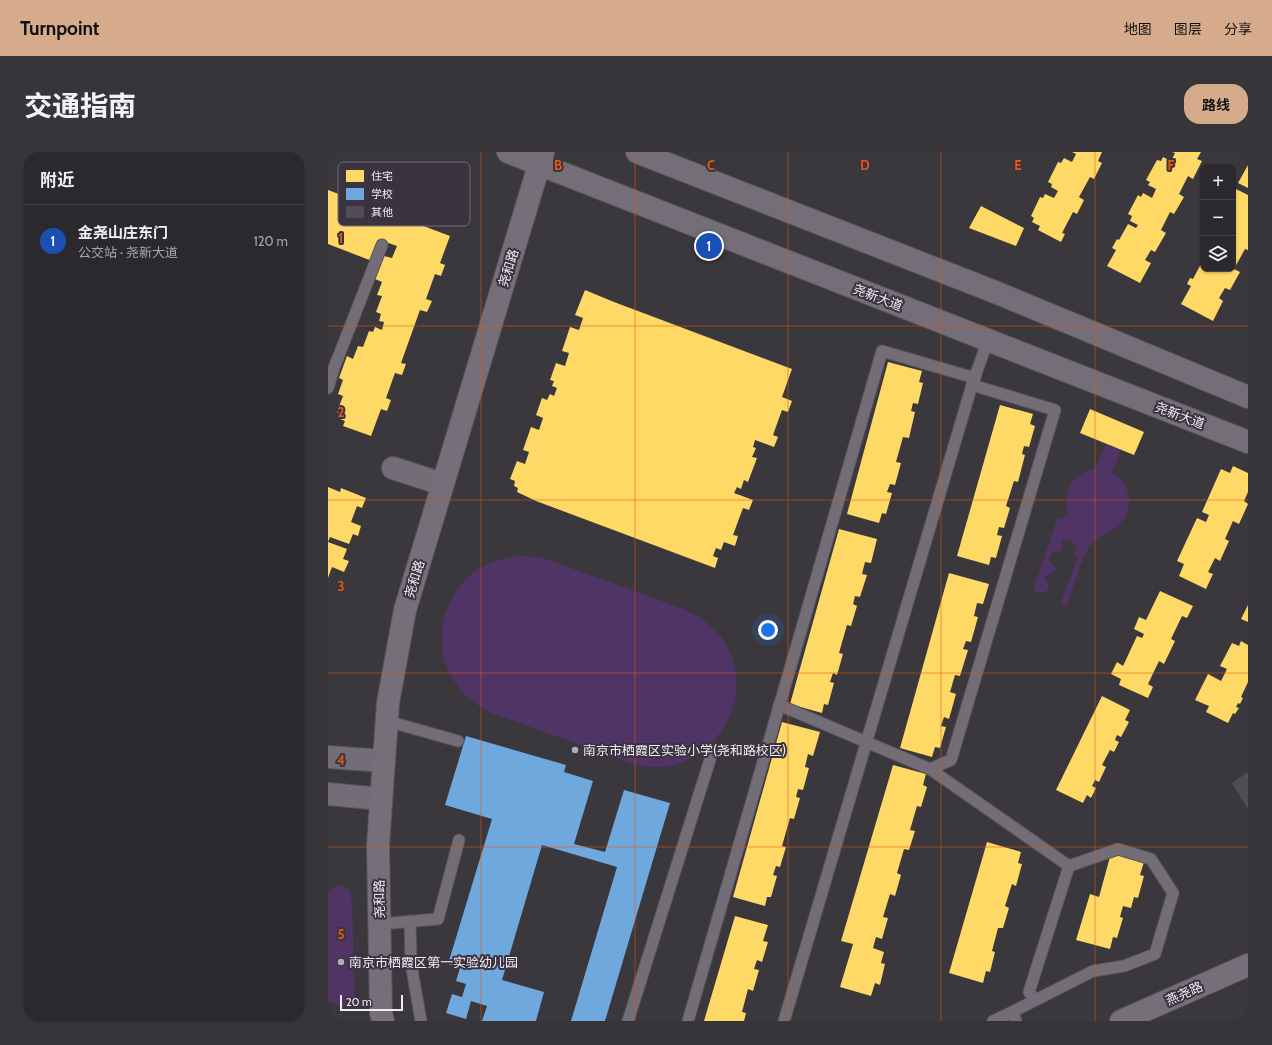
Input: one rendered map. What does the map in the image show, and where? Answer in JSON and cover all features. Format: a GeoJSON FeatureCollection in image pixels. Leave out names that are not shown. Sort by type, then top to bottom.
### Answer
{"type":"FeatureCollection","features":[{"type":"Feature","properties":{"kind":"main road","name":"尧新大道"},"geometry":{"type":"LineString","coordinates":[[508,152],[541,158],[988,340],[1248,442]]}},
{"type":"Feature","properties":{"kind":"main road"},"geometry":{"type":"LineString","coordinates":[[637,152],[995,292],[1248,397]]}},
{"type":"Feature","properties":{"kind":"main road","name":"尧和路"},"geometry":{"type":"LineString","coordinates":[[383,1021],[381,1013],[378,846],[388,703],[405,610],[541,158]]}},
{"type":"Feature","properties":{"kind":"main road","name":"燕尧路"},"geometry":{"type":"LineString","coordinates":[[1121,1021],[1248,965]]}},
{"type":"Feature","properties":{"kind":"street"},"geometry":{"type":"LineString","coordinates":[[393,468],[442,484]]}},
{"type":"Feature","properties":{"kind":"street"},"geometry":{"type":"LineString","coordinates":[[328,757],[384,761]]}},
{"type":"Feature","properties":{"kind":"street"},"geometry":{"type":"LineString","coordinates":[[328,794],[382,799]]}},
{"type":"Feature","properties":{"kind":"lane"},"geometry":{"type":"LineString","coordinates":[[328,388],[334,368],[382,245]]}},
{"type":"Feature","properties":{"kind":"lane"},"geometry":{"type":"LineString","coordinates":[[784,1021],[974,382],[988,340]]}},
{"type":"Feature","properties":{"kind":"lane"},"geometry":{"type":"LineString","coordinates":[[688,1021],[882,351],[1055,410],[951,760],[930,769]]}},
{"type":"Feature","properties":{"kind":"lane"},"geometry":{"type":"LineString","coordinates":[[779,706],[930,769],[1069,866]]}},
{"type":"Feature","properties":{"kind":"lane"},"geometry":{"type":"LineString","coordinates":[[387,721],[458,741]]}},
{"type":"Feature","properties":{"kind":"lane"},"geometry":{"type":"LineString","coordinates":[[628,1021],[713,750]]}},
{"type":"Feature","properties":{"kind":"lane"},"geometry":{"type":"LineString","coordinates":[[380,924],[438,919],[459,840]]}},
{"type":"Feature","properties":{"kind":"lane"},"geometry":{"type":"LineString","coordinates":[[993,1021],[1014,1016],[1035,1000],[1093,971],[1124,966],[1155,954],[1173,893],[1151,859],[1118,849],[1069,866]]}},
{"type":"Feature","properties":{"kind":"lane"},"geometry":{"type":"LineString","coordinates":[[1035,1000],[1029,992],[1069,866]]}},
{"type":"Feature","properties":{"kind":"lane"},"geometry":{"type":"LineString","coordinates":[[410,921],[411,964],[421,1021]]}},
{"type":"Feature","properties":{"kind":"shaded area"},"geometry":{"type":"Polygon","coordinates":[[[1106,444],[1121,450],[1112,472],[1120,479],[1128,491],[1128,510],[1122,521],[1090,546],[1080,567],[1067,606],[1060,605],[1078,557],[1073,555],[1077,549],[1072,542],[1063,540],[1062,551],[1052,552],[1048,560],[1057,569],[1044,577],[1049,586],[1047,591],[1039,593],[1033,590],[1057,519],[1063,518],[1068,514],[1067,498],[1071,485],[1080,475],[1095,469],[1106,444]]]}},
{"type":"Feature","properties":{"kind":"shaded area"},"geometry":{"type":"Polygon","coordinates":[[[520,556],[536,557],[552,561],[678,607],[699,617],[717,632],[729,651],[735,671],[736,692],[731,712],[722,730],[708,746],[691,758],[670,766],[653,767],[636,765],[491,713],[463,693],[448,670],[443,655],[443,625],[447,610],[463,583],[479,568],[496,561],[520,556]]]}},
{"type":"Feature","properties":{"kind":"shaded area","name":"南京市栖霞区第一实验幼儿园"},"geometry":{"type":"Polygon","coordinates":[[[337,885],[350,890],[352,904],[355,1002],[344,1007],[328,1001],[328,893],[337,885]]]}},
{"type":"Feature","properties":{"kind":"building: 住宅"},"geometry":{"type":"Polygon","coordinates":[[[1072,152],[1102,152],[1098,161],[1102,163],[1094,179],[1090,177],[1079,197],[1084,200],[1077,214],[1073,212],[1062,233],[1065,234],[1061,242],[1038,230],[1040,226],[1032,222],[1034,218],[1031,216],[1040,197],[1043,198],[1045,194],[1054,198],[1058,191],[1051,187],[1052,184],[1048,182],[1058,162],[1061,163],[1064,158],[1072,162],[1076,154],[1072,152]]]}},
{"type":"Feature","properties":{"kind":"building: 住宅"},"geometry":{"type":"Polygon","coordinates":[[[1172,152],[1201,152],[1197,159],[1202,161],[1193,179],[1188,176],[1179,194],[1184,197],[1174,214],[1170,212],[1161,230],[1166,233],[1155,252],[1151,250],[1145,260],[1151,263],[1140,283],[1107,266],[1116,250],[1112,248],[1117,239],[1119,240],[1128,224],[1136,228],[1138,225],[1130,221],[1132,216],[1128,214],[1138,195],[1141,197],[1143,193],[1152,198],[1156,189],[1148,185],[1150,182],[1146,180],[1157,160],[1161,161],[1163,157],[1171,161],[1175,153],[1172,152]]]}},
{"type":"Feature","properties":{"kind":"building: 住宅"},"geometry":{"type":"Polygon","coordinates":[[[1248,165],[1248,188],[1238,183],[1248,165]]]}},
{"type":"Feature","properties":{"kind":"building: 住宅"},"geometry":{"type":"Polygon","coordinates":[[[1236,189],[1248,195],[1248,250],[1245,249],[1236,265],[1236,189]]]}},
{"type":"Feature","properties":{"kind":"building: 住宅"},"geometry":{"type":"Polygon","coordinates":[[[328,190],[338,194],[338,226],[423,226],[450,236],[440,263],[445,265],[441,276],[435,274],[426,299],[432,301],[427,312],[420,310],[401,363],[406,364],[402,375],[395,373],[386,398],[391,400],[387,411],[381,409],[371,436],[343,426],[345,421],[340,419],[341,414],[337,412],[343,396],[338,394],[343,380],[339,378],[347,356],[353,359],[358,346],[363,347],[369,331],[373,332],[375,327],[382,330],[384,322],[379,321],[381,314],[376,312],[382,296],[377,295],[382,282],[375,279],[384,256],[392,258],[397,246],[380,240],[372,261],[328,244],[328,190]]]}},
{"type":"Feature","properties":{"kind":"building: 住宅"},"geometry":{"type":"Polygon","coordinates":[[[981,206],[1024,228],[1016,246],[969,228],[981,206]]]}},
{"type":"Feature","properties":{"kind":"building: 住宅"},"geometry":{"type":"Polygon","coordinates":[[[1200,266],[1200,272],[1236,272],[1236,270],[1240,272],[1230,290],[1225,288],[1219,298],[1223,301],[1213,321],[1181,304],[1191,286],[1187,284],[1190,278],[1193,279],[1200,266]]]}},
{"type":"Feature","properties":{"kind":"building: 住宅"},"geometry":{"type":"Polygon","coordinates":[[[585,290],[792,369],[782,397],[792,401],[788,412],[782,410],[773,435],[778,437],[774,447],[755,440],[753,447],[756,448],[752,457],[757,458],[748,482],[744,480],[741,489],[737,487],[734,493],[753,500],[749,510],[743,508],[733,535],[738,536],[735,546],[724,542],[721,550],[716,548],[713,556],[718,558],[715,568],[536,501],[517,492],[518,488],[514,486],[515,481],[510,479],[517,461],[525,464],[529,452],[523,450],[531,427],[539,430],[543,418],[536,415],[542,398],[547,400],[550,394],[554,396],[557,388],[552,386],[554,381],[550,380],[556,363],[565,366],[569,353],[562,351],[570,327],[579,330],[583,318],[575,315],[585,290]]]}},
{"type":"Feature","properties":{"kind":"building: 住宅"},"geometry":{"type":"Polygon","coordinates":[[[888,362],[922,371],[919,382],[923,383],[918,404],[913,403],[911,411],[915,412],[909,438],[903,437],[896,462],[901,463],[895,485],[890,484],[887,492],[892,493],[886,514],[882,513],[879,523],[847,514],[888,362]]]}},
{"type":"Feature","properties":{"kind":"building: 住宅"},"geometry":{"type":"Polygon","coordinates":[[[1000,405],[1033,414],[1030,424],[1035,426],[1029,447],[1024,446],[1022,454],[1025,455],[1018,482],[1014,481],[1006,506],[1010,508],[1004,528],[999,527],[997,535],[1002,536],[996,558],[991,557],[989,565],[957,556],[1000,405]]]}},
{"type":"Feature","properties":{"kind":"building: 住宅"},"geometry":{"type":"Polygon","coordinates":[[[1090,409],[1144,432],[1134,455],[1080,433],[1090,409]]]}},
{"type":"Feature","properties":{"kind":"building: 住宅"},"geometry":{"type":"Polygon","coordinates":[[[1233,466],[1248,473],[1248,492],[1244,501],[1248,504],[1239,524],[1233,521],[1225,539],[1229,541],[1220,561],[1215,558],[1208,572],[1213,574],[1206,589],[1179,576],[1184,564],[1177,561],[1197,518],[1206,522],[1209,515],[1202,512],[1221,469],[1230,473],[1233,466]]]}},
{"type":"Feature","properties":{"kind":"building: 住宅"},"geometry":{"type":"Polygon","coordinates":[[[328,487],[340,492],[341,488],[366,498],[362,508],[357,506],[351,522],[361,526],[358,536],[353,534],[349,544],[330,537],[328,542],[328,487]]]}},
{"type":"Feature","properties":{"kind":"building: 住宅"},"geometry":{"type":"Polygon","coordinates":[[[839,529],[877,539],[871,563],[865,562],[862,574],[867,575],[860,597],[855,596],[853,604],[857,606],[851,626],[847,625],[839,653],[843,654],[837,675],[833,673],[830,682],[834,683],[828,705],[824,704],[822,713],[790,704],[839,529]]]}},
{"type":"Feature","properties":{"kind":"building: 住宅"},"geometry":{"type":"Polygon","coordinates":[[[328,542],[347,549],[343,559],[349,561],[344,572],[332,567],[328,578],[328,542]]]}},
{"type":"Feature","properties":{"kind":"building: 住宅"},"geometry":{"type":"Polygon","coordinates":[[[949,573],[989,584],[983,604],[977,603],[974,616],[978,617],[971,642],[966,641],[963,649],[968,650],[960,676],[955,675],[950,692],[956,694],[949,719],[944,717],[941,726],[946,727],[940,748],[935,747],[932,757],[900,748],[949,573]]]}},
{"type":"Feature","properties":{"kind":"building: 住宅"},"geometry":{"type":"Polygon","coordinates":[[[1160,591],[1193,606],[1187,618],[1182,616],[1171,639],[1175,641],[1164,664],[1159,661],[1148,684],[1153,687],[1148,698],[1119,685],[1121,679],[1111,674],[1117,662],[1123,666],[1137,636],[1142,638],[1144,634],[1134,629],[1139,617],[1146,620],[1160,591]]]}},
{"type":"Feature","properties":{"kind":"building: 住宅"},"geometry":{"type":"Polygon","coordinates":[[[1248,605],[1248,622],[1241,619],[1248,605]]]}},
{"type":"Feature","properties":{"kind":"building: 住宅"},"geometry":{"type":"Polygon","coordinates":[[[1241,641],[1248,645],[1248,682],[1241,697],[1243,698],[1240,704],[1238,703],[1236,707],[1239,708],[1235,714],[1233,713],[1228,723],[1206,712],[1209,706],[1195,700],[1208,674],[1221,681],[1227,669],[1220,666],[1232,643],[1239,646],[1241,641]]]}},
{"type":"Feature","properties":{"kind":"building: 住宅"},"geometry":{"type":"Polygon","coordinates":[[[1102,696],[1130,710],[1125,720],[1129,722],[1121,737],[1117,735],[1115,740],[1119,742],[1114,752],[1110,750],[1102,765],[1106,767],[1099,782],[1095,780],[1092,786],[1096,788],[1091,798],[1087,795],[1083,803],[1056,790],[1102,696]]]}},
{"type":"Feature","properties":{"kind":"building: 住宅"},"geometry":{"type":"Polygon","coordinates":[[[782,722],[820,732],[813,756],[808,754],[805,767],[809,768],[803,790],[798,789],[796,797],[800,798],[794,819],[790,818],[782,846],[786,847],[780,867],[776,866],[773,875],[777,876],[771,897],[767,897],[765,906],[733,897],[782,722]]]}},
{"type":"Feature","properties":{"kind":"building: 住宅"},"geometry":{"type":"Polygon","coordinates":[[[893,765],[926,774],[923,785],[927,787],[921,807],[917,806],[910,830],[915,831],[909,850],[904,849],[897,873],[901,875],[895,896],[890,894],[883,917],[888,918],[882,939],[876,937],[873,948],[884,952],[881,963],[885,964],[880,985],[875,983],[871,996],[840,987],[853,944],[841,941],[893,765]]]}},
{"type":"Feature","properties":{"kind":"building: 住宅"},"geometry":{"type":"Polygon","coordinates":[[[987,842],[1021,852],[1018,863],[1022,864],[1016,886],[1012,884],[1005,906],[1009,908],[1003,928],[998,928],[992,951],[995,952],[990,972],[986,971],[983,983],[949,973],[987,842]]]}},
{"type":"Feature","properties":{"kind":"building: 住宅"},"geometry":{"type":"Polygon","coordinates":[[[1111,853],[1144,862],[1140,875],[1144,876],[1138,898],[1134,897],[1131,908],[1123,906],[1120,917],[1123,918],[1117,938],[1113,937],[1110,949],[1076,940],[1090,894],[1099,897],[1111,853]]]}},
{"type":"Feature","properties":{"kind":"building: 住宅"},"geometry":{"type":"Polygon","coordinates":[[[735,916],[768,925],[763,941],[768,942],[762,962],[757,960],[754,969],[759,970],[753,991],[748,989],[742,1012],[746,1013],[744,1021],[704,1021],[735,916]]]}},
{"type":"Feature","properties":{"kind":"building: 学校"},"geometry":{"type":"Polygon","coordinates":[[[466,736],[566,765],[564,772],[593,781],[574,844],[605,852],[624,790],[670,803],[605,1021],[571,1021],[617,867],[542,845],[502,980],[544,992],[536,1021],[482,1021],[487,1006],[471,1001],[466,1019],[446,1013],[452,994],[462,997],[466,984],[456,981],[460,968],[448,964],[492,819],[445,805],[466,736]]]}},
{"type":"Feature","properties":{"kind":"building: 其他"},"geometry":{"type":"Polygon","coordinates":[[[1248,772],[1248,809],[1232,783],[1248,772]]]}},
{"type":"Feature","properties":{"kind":"place","name":"金尧山庄东门"},"geometry":{"type":"Point","coordinates":[709,246]}},
{"type":"Feature","properties":{"kind":"place","name":"南京市栖霞区实验小学(尧和路校区)"},"geometry":{"type":"Point","coordinates":[575,750]}},
{"type":"Feature","properties":{"kind":"place","name":"南京市栖霞区第一实验幼儿园"},"geometry":{"type":"Point","coordinates":[341,962]}}]}
